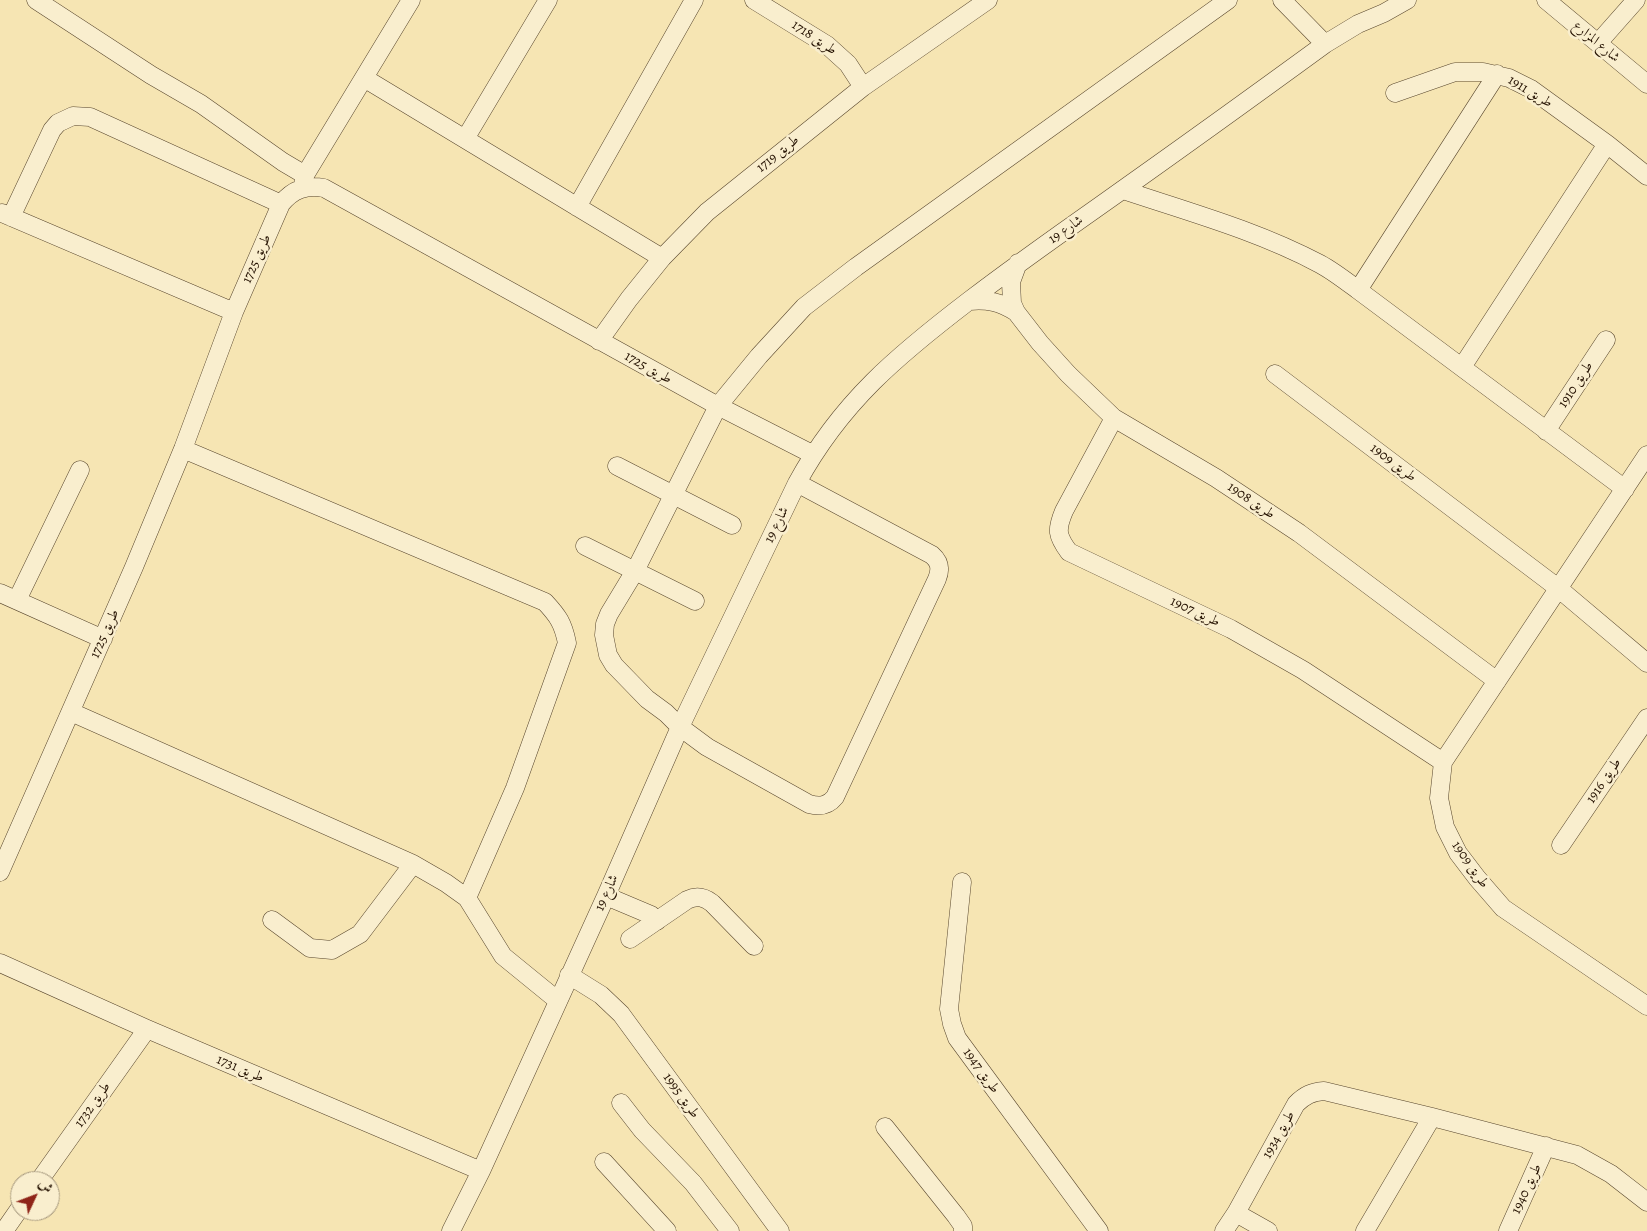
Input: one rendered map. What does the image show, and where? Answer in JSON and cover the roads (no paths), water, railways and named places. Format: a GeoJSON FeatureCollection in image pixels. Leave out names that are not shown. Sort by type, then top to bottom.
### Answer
{"type":"FeatureCollection","features":[{"type":"Feature","properties":{"kind":"street"},"geometry":{"type":"LineString","coordinates":[[36,0],[151,75],[201,104],[283,162],[304,181],[410,0]]}},
{"type":"Feature","properties":{"kind":"street"},"geometry":{"type":"LineString","coordinates":[[466,139],[548,0]]}},
{"type":"Feature","properties":{"kind":"street"},"geometry":{"type":"LineString","coordinates":[[577,207],[694,0]]}},
{"type":"Feature","properties":{"kind":"street","name":"طريق 1718"},"geometry":{"type":"LineString","coordinates":[[754,0],[827,45],[848,64],[863,87]]}},
{"type":"Feature","properties":{"kind":"street","name":"طريق 1719"},"geometry":{"type":"LineString","coordinates":[[599,341],[629,298],[662,258],[708,212],[966,6],[988,0]]}},
{"type":"Feature","properties":{"kind":"street"},"geometry":{"type":"LineString","coordinates":[[797,482],[932,555],[940,568],[937,579],[836,797],[831,802],[821,806],[809,804],[707,747],[647,699],[614,665],[608,656],[604,635],[607,619],[635,571],[718,406],[759,356],[804,307],[864,261],[1228,0]]}},
{"type":"Feature","properties":{"kind":"street"},"geometry":{"type":"LineString","coordinates":[[1282,0],[1325,44]]}},
{"type":"Feature","properties":{"kind":"street","name":"شارع 19"},"geometry":{"type":"LineString","coordinates":[[1358,24],[1383,0]]}},
{"type":"Feature","properties":{"kind":"street","name":"شارع 19"},"geometry":{"type":"LineString","coordinates":[[452,1231],[606,896],[680,727],[797,482],[812,454],[838,419],[858,395],[927,333],[1018,263],[1325,44],[1358,24],[1384,13],[1407,0]]}},
{"type":"Feature","properties":{"kind":"street","name":"شارع المزارع"},"geometry":{"type":"LineString","coordinates":[[1546,0],[1647,84]]}},
{"type":"Feature","properties":{"kind":"street"},"geometry":{"type":"LineString","coordinates":[[1598,43],[1636,0]]}},
{"type":"Feature","properties":{"kind":"street","name":"طريق 1911"},"geometry":{"type":"LineString","coordinates":[[1395,93],[1455,72],[1497,74],[1531,89],[1607,144],[1646,176]]}},
{"type":"Feature","properties":{"kind":"street"},"geometry":{"type":"LineString","coordinates":[[1358,290],[1497,74]]}},
{"type":"Feature","properties":{"kind":"street"},"geometry":{"type":"LineString","coordinates":[[364,78],[662,258]]}},
{"type":"Feature","properties":{"kind":"street"},"geometry":{"type":"LineString","coordinates":[[234,312],[6,215],[52,130],[65,119],[82,115],[90,116],[282,204]]}},
{"type":"Feature","properties":{"kind":"street"},"geometry":{"type":"LineString","coordinates":[[1462,367],[1607,144]]}},
{"type":"Feature","properties":{"kind":"street","name":"طريق 1725"},"geometry":{"type":"LineString","coordinates":[[0,872],[71,712],[183,449],[234,312],[282,204],[287,196],[304,181],[324,188],[362,211],[718,406],[812,454]]}},
{"type":"Feature","properties":{"kind":"street"},"geometry":{"type":"LineString","coordinates":[[1122,190],[1249,233],[1322,265],[1624,489]]}},
{"type":"Feature","properties":{"kind":"street","name":"طريق 1908"},"geometry":{"type":"LineString","coordinates":[[1018,263],[1013,272],[1011,288],[1012,302],[1016,312],[1040,343],[1068,374],[1114,418],[1216,478],[1291,528],[1497,681]]}},
{"type":"Feature","properties":{"kind":"street","name":"طريق 1908"},"geometry":{"type":"LineString","coordinates":[[969,301],[994,301],[1016,312]]}},
{"type":"Feature","properties":{"kind":"street","name":"طريق 1910"},"geometry":{"type":"LineString","coordinates":[[1546,430],[1606,340]]}},
{"type":"Feature","properties":{"kind":"street","name":"طريق 1909"},"geometry":{"type":"LineString","coordinates":[[1275,374],[1558,588]]}},
{"type":"Feature","properties":{"kind":"street","name":"طريق 1907"},"geometry":{"type":"LineString","coordinates":[[1114,418],[1058,525],[1060,540],[1069,552],[1231,629],[1303,670],[1443,762]]}},
{"type":"Feature","properties":{"kind":"street"},"geometry":{"type":"LineString","coordinates":[[183,449],[545,602],[559,616],[566,643],[515,788],[467,898]]}},
{"type":"Feature","properties":{"kind":"street","name":"طريق 1909"},"geometry":{"type":"LineString","coordinates":[[1647,455],[1443,762],[1440,798],[1445,827],[1458,853],[1502,908],[1647,1006]]}},
{"type":"Feature","properties":{"kind":"street"},"geometry":{"type":"LineString","coordinates":[[617,466],[732,525]]}},
{"type":"Feature","properties":{"kind":"street"},"geometry":{"type":"LineString","coordinates":[[17,600],[80,470]]}},
{"type":"Feature","properties":{"kind":"street"},"geometry":{"type":"LineString","coordinates":[[585,546],[695,601]]}},
{"type":"Feature","properties":{"kind":"street"},"geometry":{"type":"LineString","coordinates":[[1558,588],[1647,663]]}},
{"type":"Feature","properties":{"kind":"street"},"geometry":{"type":"LineString","coordinates":[[0,593],[103,638]]}},
{"type":"Feature","properties":{"kind":"street"},"geometry":{"type":"LineString","coordinates":[[71,712],[413,864],[446,883],[467,898],[503,956],[557,1000]]}},
{"type":"Feature","properties":{"kind":"street","name":"طريق 1916"},"geometry":{"type":"LineString","coordinates":[[1561,845],[1647,718]]}},
{"type":"Feature","properties":{"kind":"street"},"geometry":{"type":"LineString","coordinates":[[272,920],[310,948],[332,950],[360,934],[413,864]]}},
{"type":"Feature","properties":{"kind":"street","name":"طريق 1947"},"geometry":{"type":"LineString","coordinates":[[962,882],[950,1010],[957,1038],[1099,1231]]}},
{"type":"Feature","properties":{"kind":"street"},"geometry":{"type":"LineString","coordinates":[[606,896],[651,915],[657,921]]}},
{"type":"Feature","properties":{"kind":"street"},"geometry":{"type":"LineString","coordinates":[[630,939],[688,900],[702,897],[712,903],[754,946]]}},
{"type":"Feature","properties":{"kind":"street","name":"طريق 1731"},"geometry":{"type":"LineString","coordinates":[[0,963],[147,1029],[481,1171]]}},
{"type":"Feature","properties":{"kind":"street","name":"طريق 1995"},"geometry":{"type":"LineString","coordinates":[[569,975],[601,995],[621,1014],[780,1231]]}},
{"type":"Feature","properties":{"kind":"street","name":"طريق 1732"},"geometry":{"type":"LineString","coordinates":[[46,1171],[147,1029]]}},
{"type":"Feature","properties":{"kind":"street","name":"طريق 1934"},"geometry":{"type":"LineString","coordinates":[[1224,1231],[1236,1213],[1296,1104],[1304,1096],[1324,1091],[1577,1155],[1594,1163],[1647,1202]]}},
{"type":"Feature","properties":{"kind":"street"},"geometry":{"type":"LineString","coordinates":[[621,1102],[646,1134],[693,1183],[730,1231]]}},
{"type":"Feature","properties":{"kind":"street"},"geometry":{"type":"LineString","coordinates":[[1365,1231],[1432,1117]]}},
{"type":"Feature","properties":{"kind":"street"},"geometry":{"type":"LineString","coordinates":[[885,1127],[956,1216],[963,1226],[963,1231]]}},
{"type":"Feature","properties":{"kind":"street","name":"طريق 1940"},"geometry":{"type":"LineString","coordinates":[[1508,1231],[1546,1146]]}},
{"type":"Feature","properties":{"kind":"street"},"geometry":{"type":"LineString","coordinates":[[604,1162],[667,1231]]}},
{"type":"Feature","properties":{"kind":"street"},"geometry":{"type":"LineString","coordinates":[[1236,1213],[1268,1231]]}}]}
